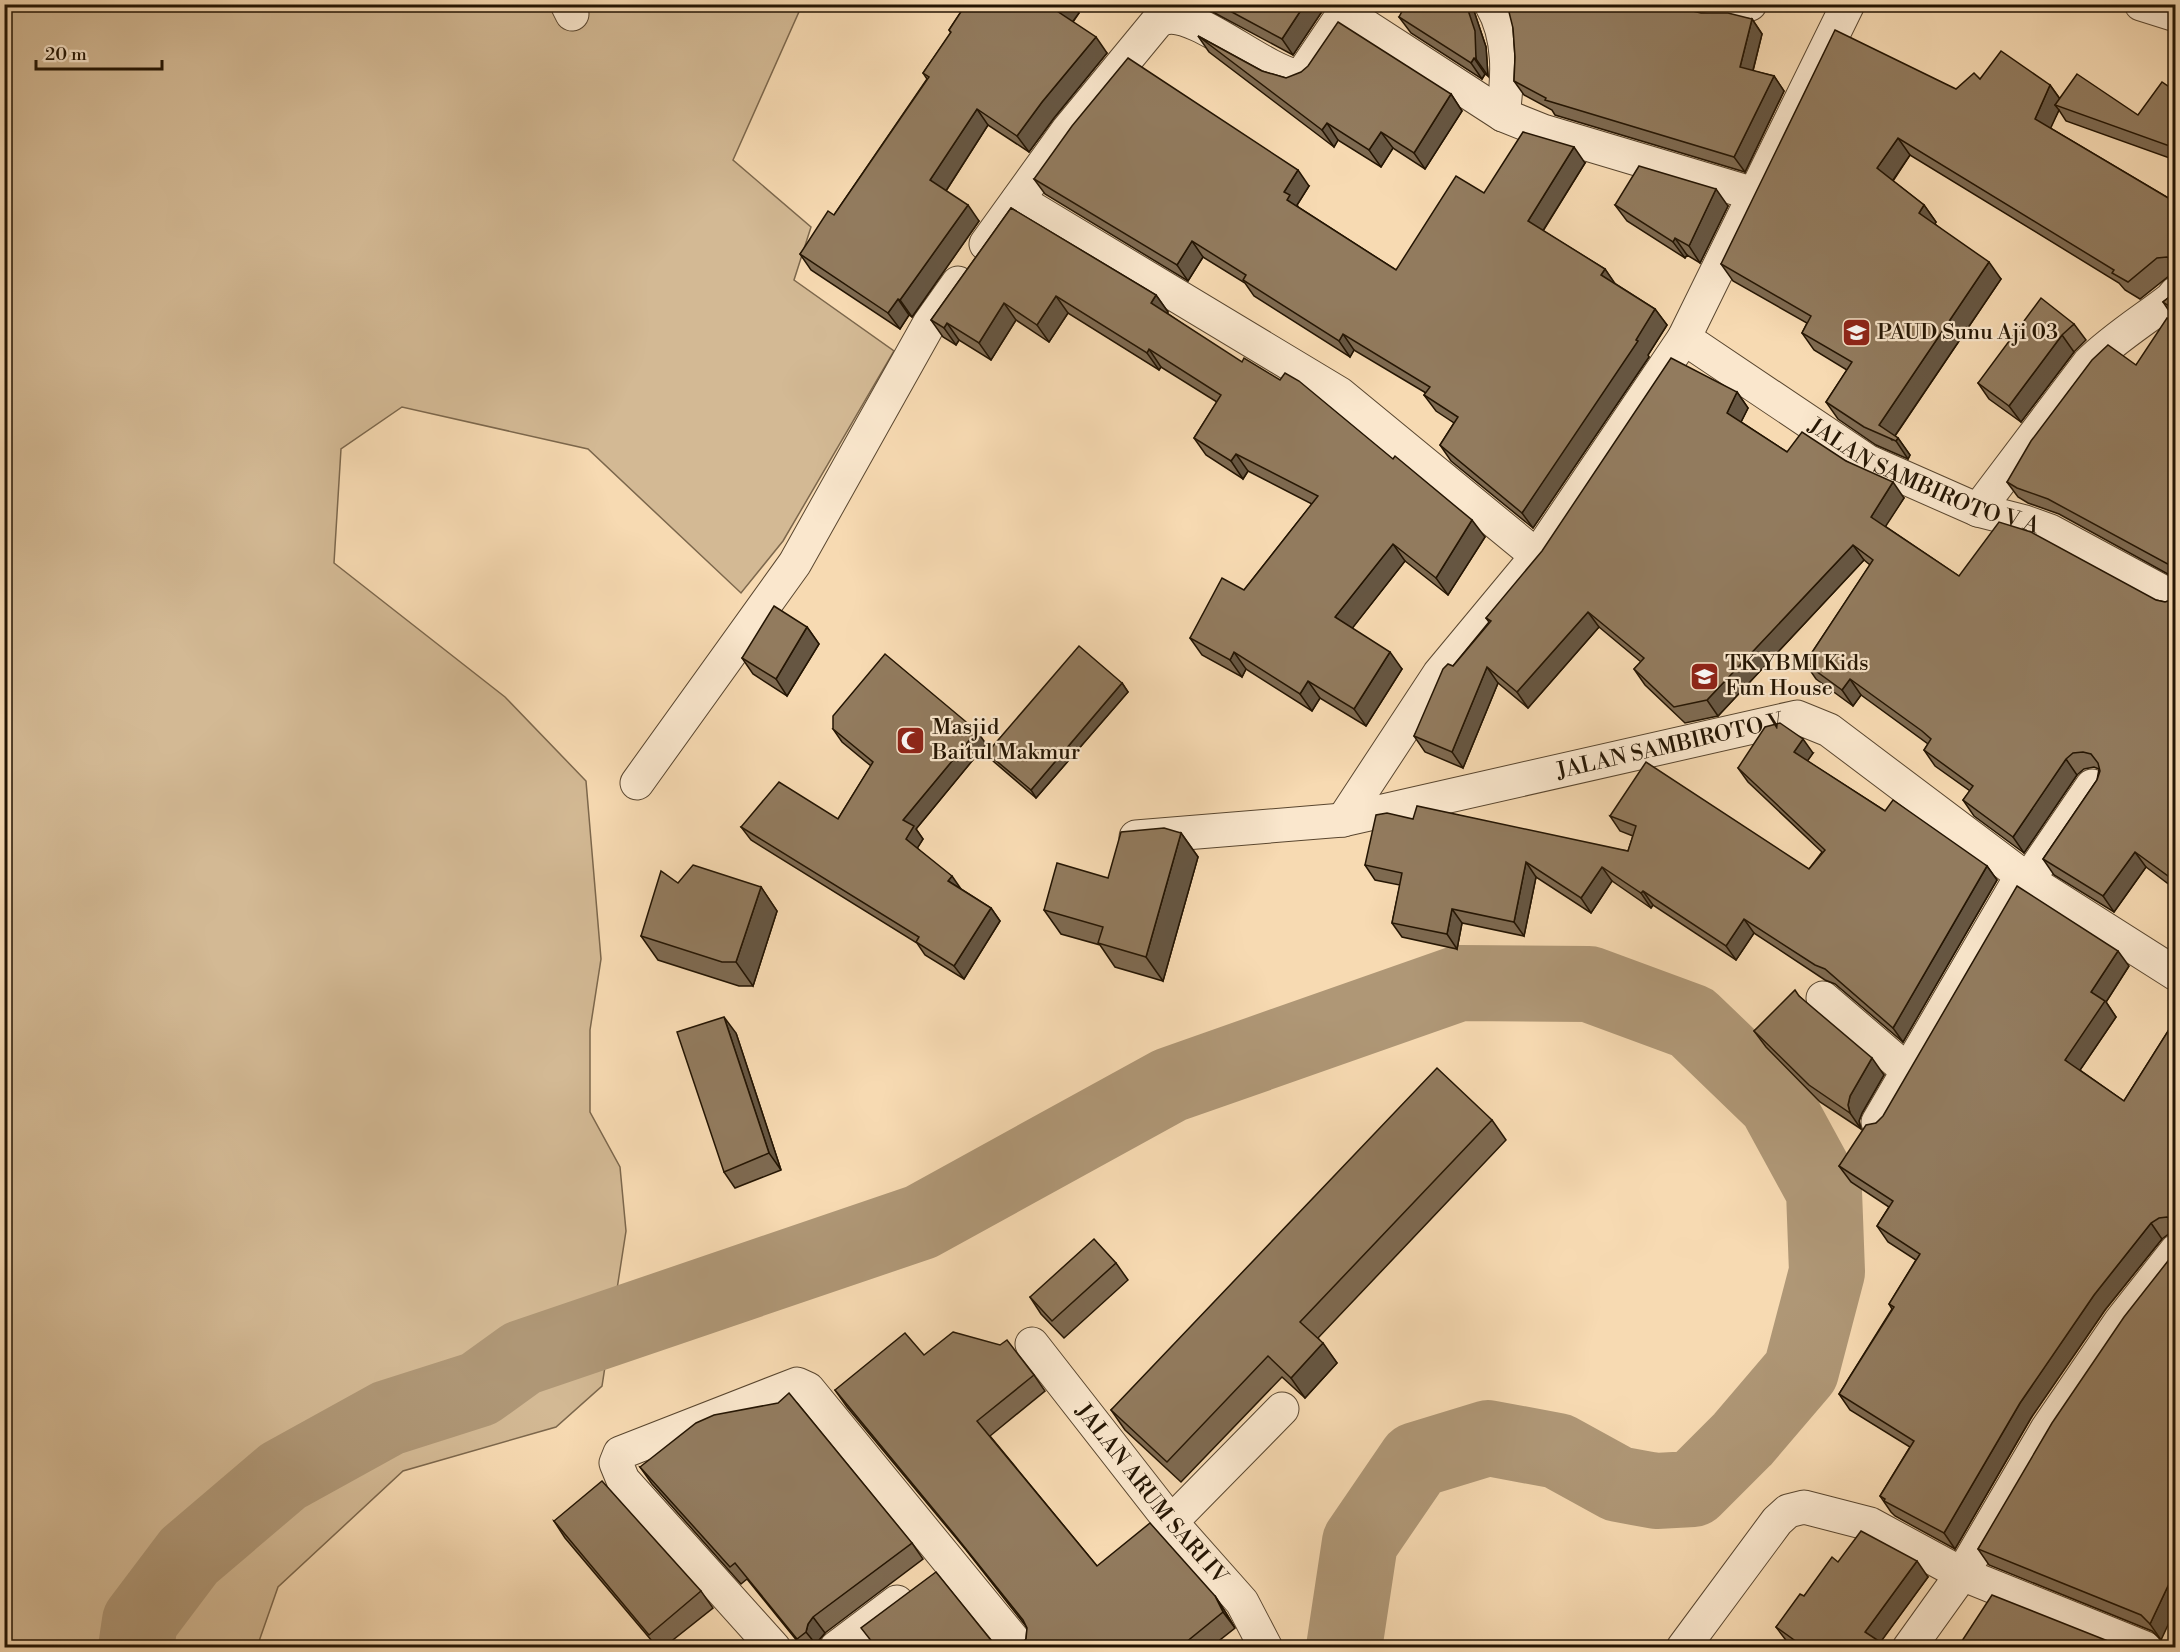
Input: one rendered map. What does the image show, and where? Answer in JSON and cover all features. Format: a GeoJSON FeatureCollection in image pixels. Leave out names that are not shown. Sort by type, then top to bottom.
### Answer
{"type":"FeatureCollection","features":[{"type":"Feature","properties":{"kind":"street"},"geometry":{"type":"LineString","coordinates":[[1491,4],[1498,16],[1506,51],[1507,80],[1503,115]]}},
{"type":"Feature","properties":{"kind":"street"},"geometry":{"type":"LineString","coordinates":[[1690,4],[1723,11],[1738,10],[1750,4]]}},
{"type":"Feature","properties":{"kind":"street"},"geometry":{"type":"LineString","coordinates":[[1343,820],[1439,674],[1537,556],[1684,338],[1848,4]]}},
{"type":"Feature","properties":{"kind":"street"},"geometry":{"type":"LineString","coordinates":[[2141,4],[2175,15]]}},
{"type":"Feature","properties":{"kind":"street"},"geometry":{"type":"LineString","coordinates":[[637,783],[795,562],[928,324],[1068,130],[1157,22],[1166,17],[1192,22],[1279,70],[1296,76],[1304,72],[1347,8],[1503,115],[1543,131],[1754,194]]}},
{"type":"Feature","properties":{"kind":"street"},"geometry":{"type":"LineString","coordinates":[[1018,200],[1341,394],[1537,556]]}},
{"type":"Feature","properties":{"kind":"street"},"geometry":{"type":"LineString","coordinates":[[1978,510],[2089,363],[2105,347],[2132,330],[2175,294]]}},
{"type":"Feature","properties":{"kind":"street","name":"JALAN SAMBIROTO V A"},"geometry":{"type":"LineString","coordinates":[[1684,338],[1867,461],[1978,510],[2050,531],[2175,599]]}},
{"type":"Feature","properties":{"kind":"street","name":"JALAN SAMBIROTO V"},"geometry":{"type":"LineString","coordinates":[[1127,838],[1343,820],[1797,717],[1829,730],[2025,878],[2175,974]]}},
{"type":"Feature","properties":{"kind":"street"},"geometry":{"type":"LineString","coordinates":[[1878,1122],[1933,1025],[2025,878],[2092,786]]}},
{"type":"Feature","properties":{"kind":"street"},"geometry":{"type":"LineString","coordinates":[[1822,998],[1908,1071]]}},
{"type":"Feature","properties":{"kind":"street"},"geometry":{"type":"LineString","coordinates":[[1909,1647],[1962,1574],[2047,1429],[2120,1322],[2175,1251]]}},
{"type":"Feature","properties":{"kind":"street","name":"JALAN ARUM SARI IV"},"geometry":{"type":"LineString","coordinates":[[1032,1344],[1171,1522],[1242,1602],[1266,1647]]}},
{"type":"Feature","properties":{"kind":"street"},"geometry":{"type":"LineString","coordinates":[[774,1647],[622,1480],[616,1463],[620,1453],[797,1384],[808,1389],[1020,1647]]}},
{"type":"Feature","properties":{"kind":"street"},"geometry":{"type":"LineString","coordinates":[[1171,1522],[1282,1409]]}},
{"type":"Feature","properties":{"kind":"street"},"geometry":{"type":"LineString","coordinates":[[1683,1647],[1777,1521],[1788,1511],[1804,1507],[1870,1524],[1962,1574],[2145,1647]]}},
{"type":"Feature","properties":{"kind":"street"},"geometry":{"type":"LineString","coordinates":[[836,1647],[951,1562]]}},
{"type":"Feature","properties":{"kind":"shaded area"},"geometry":{"type":"Polygon","coordinates":[[[5,5],[802,5],[733,160],[811,227],[794,280],[894,351],[783,541],[741,593],[588,449],[402,407],[341,449],[334,563],[505,697],[586,781],[601,959],[590,1030],[590,1112],[620,1167],[626,1231],[602,1386],[556,1427],[403,1471],[278,1587],[257,1647],[5,1648],[5,5]]]}},
{"type":"Feature","properties":{"kind":"building"},"geometry":{"type":"Polygon","coordinates":[[[966,4],[1062,4],[1057,11],[1096,37],[1017,136],[977,109],[930,180],[968,205],[900,300],[898,299],[888,313],[800,254],[828,211],[834,215],[929,77],[923,73],[951,32],[949,30],[966,4]]]}},
{"type":"Feature","properties":{"kind":"building"},"geometry":{"type":"Polygon","coordinates":[[[1217,4],[1305,4],[1282,39],[1217,4]]]}},
{"type":"Feature","properties":{"kind":"building"},"geometry":{"type":"Polygon","coordinates":[[[1406,4],[1466,4],[1475,31],[1476,59],[1474,58],[1471,63],[1399,17],[1406,4]]]}},
{"type":"Feature","properties":{"kind":"building"},"geometry":{"type":"Polygon","coordinates":[[[1507,4],[1671,4],[1701,13],[1728,13],[1752,19],[1740,67],[1774,76],[1734,157],[1545,100],[1546,98],[1514,81],[1513,28],[1507,4]]]}},
{"type":"Feature","properties":{"kind":"building"},"geometry":{"type":"Polygon","coordinates":[[[1338,22],[1451,94],[1414,153],[1381,132],[1369,150],[1327,123],[1322,130],[1198,36],[1262,71],[1286,78],[1301,72],[1308,66],[1338,22]]]}},
{"type":"Feature","properties":{"kind":"building"},"geometry":{"type":"Polygon","coordinates":[[[1835,30],[1956,89],[1974,73],[1980,79],[2001,51],[2050,85],[2035,119],[2175,202],[2175,261],[2167,257],[2157,258],[2128,282],[2112,273],[2114,270],[1898,138],[1877,168],[1924,205],[1919,213],[1989,262],[1879,425],[1898,438],[1896,441],[1864,427],[1826,402],[1852,362],[1802,333],[1811,316],[1721,264],[1835,30]]]}},
{"type":"Feature","properties":{"kind":"building"},"geometry":{"type":"Polygon","coordinates":[[[1128,58],[1298,170],[1284,192],[1290,195],[1287,200],[1396,270],[1456,176],[1484,193],[1523,132],[1574,147],[1528,221],[1605,269],[1601,275],[1655,309],[1636,340],[1638,341],[1522,513],[1440,445],[1458,417],[1424,395],[1430,387],[1343,334],[1339,341],[1243,280],[1246,275],[1192,241],[1177,265],[1034,179],[1072,126],[1128,58]]]}},
{"type":"Feature","properties":{"kind":"building"},"geometry":{"type":"Polygon","coordinates":[[[2077,74],[2138,115],[2162,82],[2175,91],[2175,148],[2055,105],[2077,74]]]}},
{"type":"Feature","properties":{"kind":"building"},"geometry":{"type":"Polygon","coordinates":[[[1639,166],[1716,189],[1689,246],[1675,238],[1673,242],[1615,205],[1639,166]]]}},
{"type":"Feature","properties":{"kind":"building"},"geometry":{"type":"Polygon","coordinates":[[[1011,208],[1156,295],[1151,303],[1242,362],[1244,358],[1280,380],[1285,373],[1299,381],[1393,459],[1395,456],[1472,520],[1436,578],[1393,544],[1335,617],[1390,652],[1354,709],[1308,681],[1300,694],[1234,652],[1230,660],[1190,638],[1222,578],[1244,590],[1318,496],[1236,454],[1231,461],[1194,438],[1221,395],[1149,349],[1147,353],[1056,296],[1037,325],[1004,303],[979,343],[947,323],[944,328],[931,320],[1011,208]]]}},
{"type":"Feature","properties":{"kind":"building"},"geometry":{"type":"Polygon","coordinates":[[[2175,290],[2175,310],[2163,302],[2175,290]]]}},
{"type":"Feature","properties":{"kind":"building"},"geometry":{"type":"Polygon","coordinates":[[[2041,298],[2074,324],[2062,335],[2009,406],[1978,383],[2041,298]]]}},
{"type":"Feature","properties":{"kind":"building"},"geometry":{"type":"Polygon","coordinates":[[[2167,318],[2175,323],[2175,447],[2169,457],[2175,461],[2175,568],[2048,499],[2007,482],[2031,441],[2092,360],[2108,345],[2136,365],[2167,318]]]}},
{"type":"Feature","properties":{"kind":"building"},"geometry":{"type":"Polygon","coordinates":[[[1671,358],[1737,392],[1727,413],[1787,452],[1802,432],[1846,461],[1893,482],[1871,517],[1959,576],[1999,522],[2031,532],[2156,600],[2165,602],[2175,599],[2175,881],[2135,852],[2103,896],[2043,859],[2097,780],[2100,771],[2098,763],[2091,754],[2073,753],[2066,759],[2013,837],[1963,800],[1973,786],[1924,750],[1931,739],[1922,731],[1850,679],[1842,690],[1805,663],[1873,560],[1853,545],[1707,700],[1674,707],[1634,669],[1644,658],[1588,612],[1517,692],[1487,667],[1452,752],[1414,736],[1443,669],[1448,664],[1453,666],[1491,621],[1486,618],[1542,551],[1671,358]]]}},
{"type":"Feature","properties":{"kind":"building"},"geometry":{"type":"Polygon","coordinates":[[[774,606],[807,627],[776,679],[742,658],[774,606]]]}},
{"type":"Feature","properties":{"kind":"building"},"geometry":{"type":"Polygon","coordinates":[[[1079,646],[1122,683],[1031,790],[987,753],[1079,646]]]}},
{"type":"Feature","properties":{"kind":"building"},"geometry":{"type":"Polygon","coordinates":[[[885,654],[977,731],[903,820],[914,826],[906,839],[952,876],[948,881],[991,908],[954,966],[916,942],[919,937],[741,827],[779,782],[838,819],[873,762],[833,729],[833,716],[885,654]]]}},
{"type":"Feature","properties":{"kind":"building"},"geometry":{"type":"Polygon","coordinates":[[[1780,723],[1803,739],[1794,752],[1885,811],[1893,800],[1987,866],[1893,1028],[1825,969],[1815,965],[1744,919],[1726,946],[1602,867],[1581,898],[1526,862],[1514,922],[1452,909],[1447,934],[1392,923],[1402,873],[1365,865],[1376,815],[1387,813],[1413,819],[1417,806],[1628,851],[1636,826],[1610,816],[1646,762],[1809,869],[1825,850],[1738,768],[1765,727],[1780,723]]]}},
{"type":"Feature","properties":{"kind":"building"},"geometry":{"type":"Polygon","coordinates":[[[1164,828],[1181,833],[1146,957],[1098,943],[1103,927],[1044,910],[1057,863],[1108,878],[1121,832],[1164,828]]]}},
{"type":"Feature","properties":{"kind":"building"},"geometry":{"type":"Polygon","coordinates":[[[693,865],[761,887],[736,962],[722,962],[641,936],[661,871],[678,883],[693,865]]]}},
{"type":"Feature","properties":{"kind":"building"},"geometry":{"type":"Polygon","coordinates":[[[2017,886],[2118,951],[2091,992],[2105,1001],[2065,1060],[2124,1101],[2175,1020],[2175,1220],[2167,1217],[2159,1218],[2151,1223],[2094,1295],[2020,1403],[1944,1533],[1884,1501],[1885,1499],[1880,1496],[1914,1441],[1839,1394],[1894,1307],[1889,1304],[1920,1254],[1877,1226],[1893,1201],[1839,1166],[1866,1125],[1876,1123],[1883,1116],[2017,886]]]}},
{"type":"Feature","properties":{"kind":"building"},"geometry":{"type":"Polygon","coordinates":[[[1795,990],[1799,996],[1872,1058],[1850,1096],[1848,1105],[1850,1113],[1809,1085],[1754,1031],[1795,990]]]}},
{"type":"Feature","properties":{"kind":"building"},"geometry":{"type":"Polygon","coordinates":[[[724,1017],[769,1153],[724,1172],[677,1032],[724,1017]]]}},
{"type":"Feature","properties":{"kind":"building"},"geometry":{"type":"Polygon","coordinates":[[[1437,1068],[1492,1120],[1300,1322],[1323,1343],[1291,1378],[1268,1356],[1167,1462],[1111,1410],[1437,1068]]]}},
{"type":"Feature","properties":{"kind":"building"},"geometry":{"type":"Polygon","coordinates":[[[1094,1239],[1116,1263],[1052,1321],[1030,1297],[1094,1239]]]}},
{"type":"Feature","properties":{"kind":"building"},"geometry":{"type":"Polygon","coordinates":[[[2175,1252],[2175,1571],[2150,1624],[2141,1615],[1978,1549],[2052,1423],[2124,1317],[2175,1252]]]}},
{"type":"Feature","properties":{"kind":"building"},"geometry":{"type":"Polygon","coordinates":[[[953,1332],[1000,1345],[1007,1340],[1034,1375],[977,1421],[1097,1566],[1150,1523],[1215,1596],[1223,1612],[1180,1647],[1020,1647],[1026,1639],[1027,1628],[1023,1620],[835,1390],[905,1333],[924,1355],[953,1332]]]}},
{"type":"Feature","properties":{"kind":"building"},"geometry":{"type":"Polygon","coordinates":[[[789,1393],[912,1543],[813,1617],[806,1632],[797,1639],[735,1563],[730,1567],[640,1467],[696,1423],[714,1415],[778,1403],[789,1393]]]}},
{"type":"Feature","properties":{"kind":"building"},"geometry":{"type":"Polygon","coordinates":[[[602,1481],[701,1591],[649,1635],[554,1521],[602,1481]]]}},
{"type":"Feature","properties":{"kind":"building"},"geometry":{"type":"Polygon","coordinates":[[[1861,1531],[1917,1561],[1865,1632],[1888,1647],[1804,1647],[1776,1627],[1800,1594],[1804,1596],[1832,1557],[1838,1562],[1861,1531]]]}},
{"type":"Feature","properties":{"kind":"building"},"geometry":{"type":"Polygon","coordinates":[[[936,1572],[994,1644],[999,1647],[876,1647],[861,1628],[936,1572]]]}},
{"type":"Feature","properties":{"kind":"building"},"geometry":{"type":"Polygon","coordinates":[[[1992,1595],[2123,1647],[1958,1647],[1992,1595]]]}},
{"type":"Feature","properties":{"kind":"waterway"},"geometry":{"type":"LineString","coordinates":[[136,1648],[140,1621],[189,1556],[283,1476],[388,1418],[479,1389],[522,1358],[921,1222],[1170,1085],[1460,983],[1589,984],[1692,1022],[1776,1103],[1824,1191],[1827,1272],[1801,1371],[1743,1439],[1693,1489],[1656,1491],[1618,1484],[1558,1451],[1488,1438],[1416,1460],[1360,1542],[1344,1648]]}},
{"type":"Feature","properties":{"kind":"place","name":"PAUD Sunu Aji 03"},"geometry":{"type":"Point","coordinates":[1856,332]}},
{"type":"Feature","properties":{"kind":"place","name":"TK YBMI Kids Fun House"},"geometry":{"type":"Point","coordinates":[1704,676]}},
{"type":"Feature","properties":{"kind":"place","name":"Masjid Baitul Makmur"},"geometry":{"type":"Point","coordinates":[911,740]}}]}
